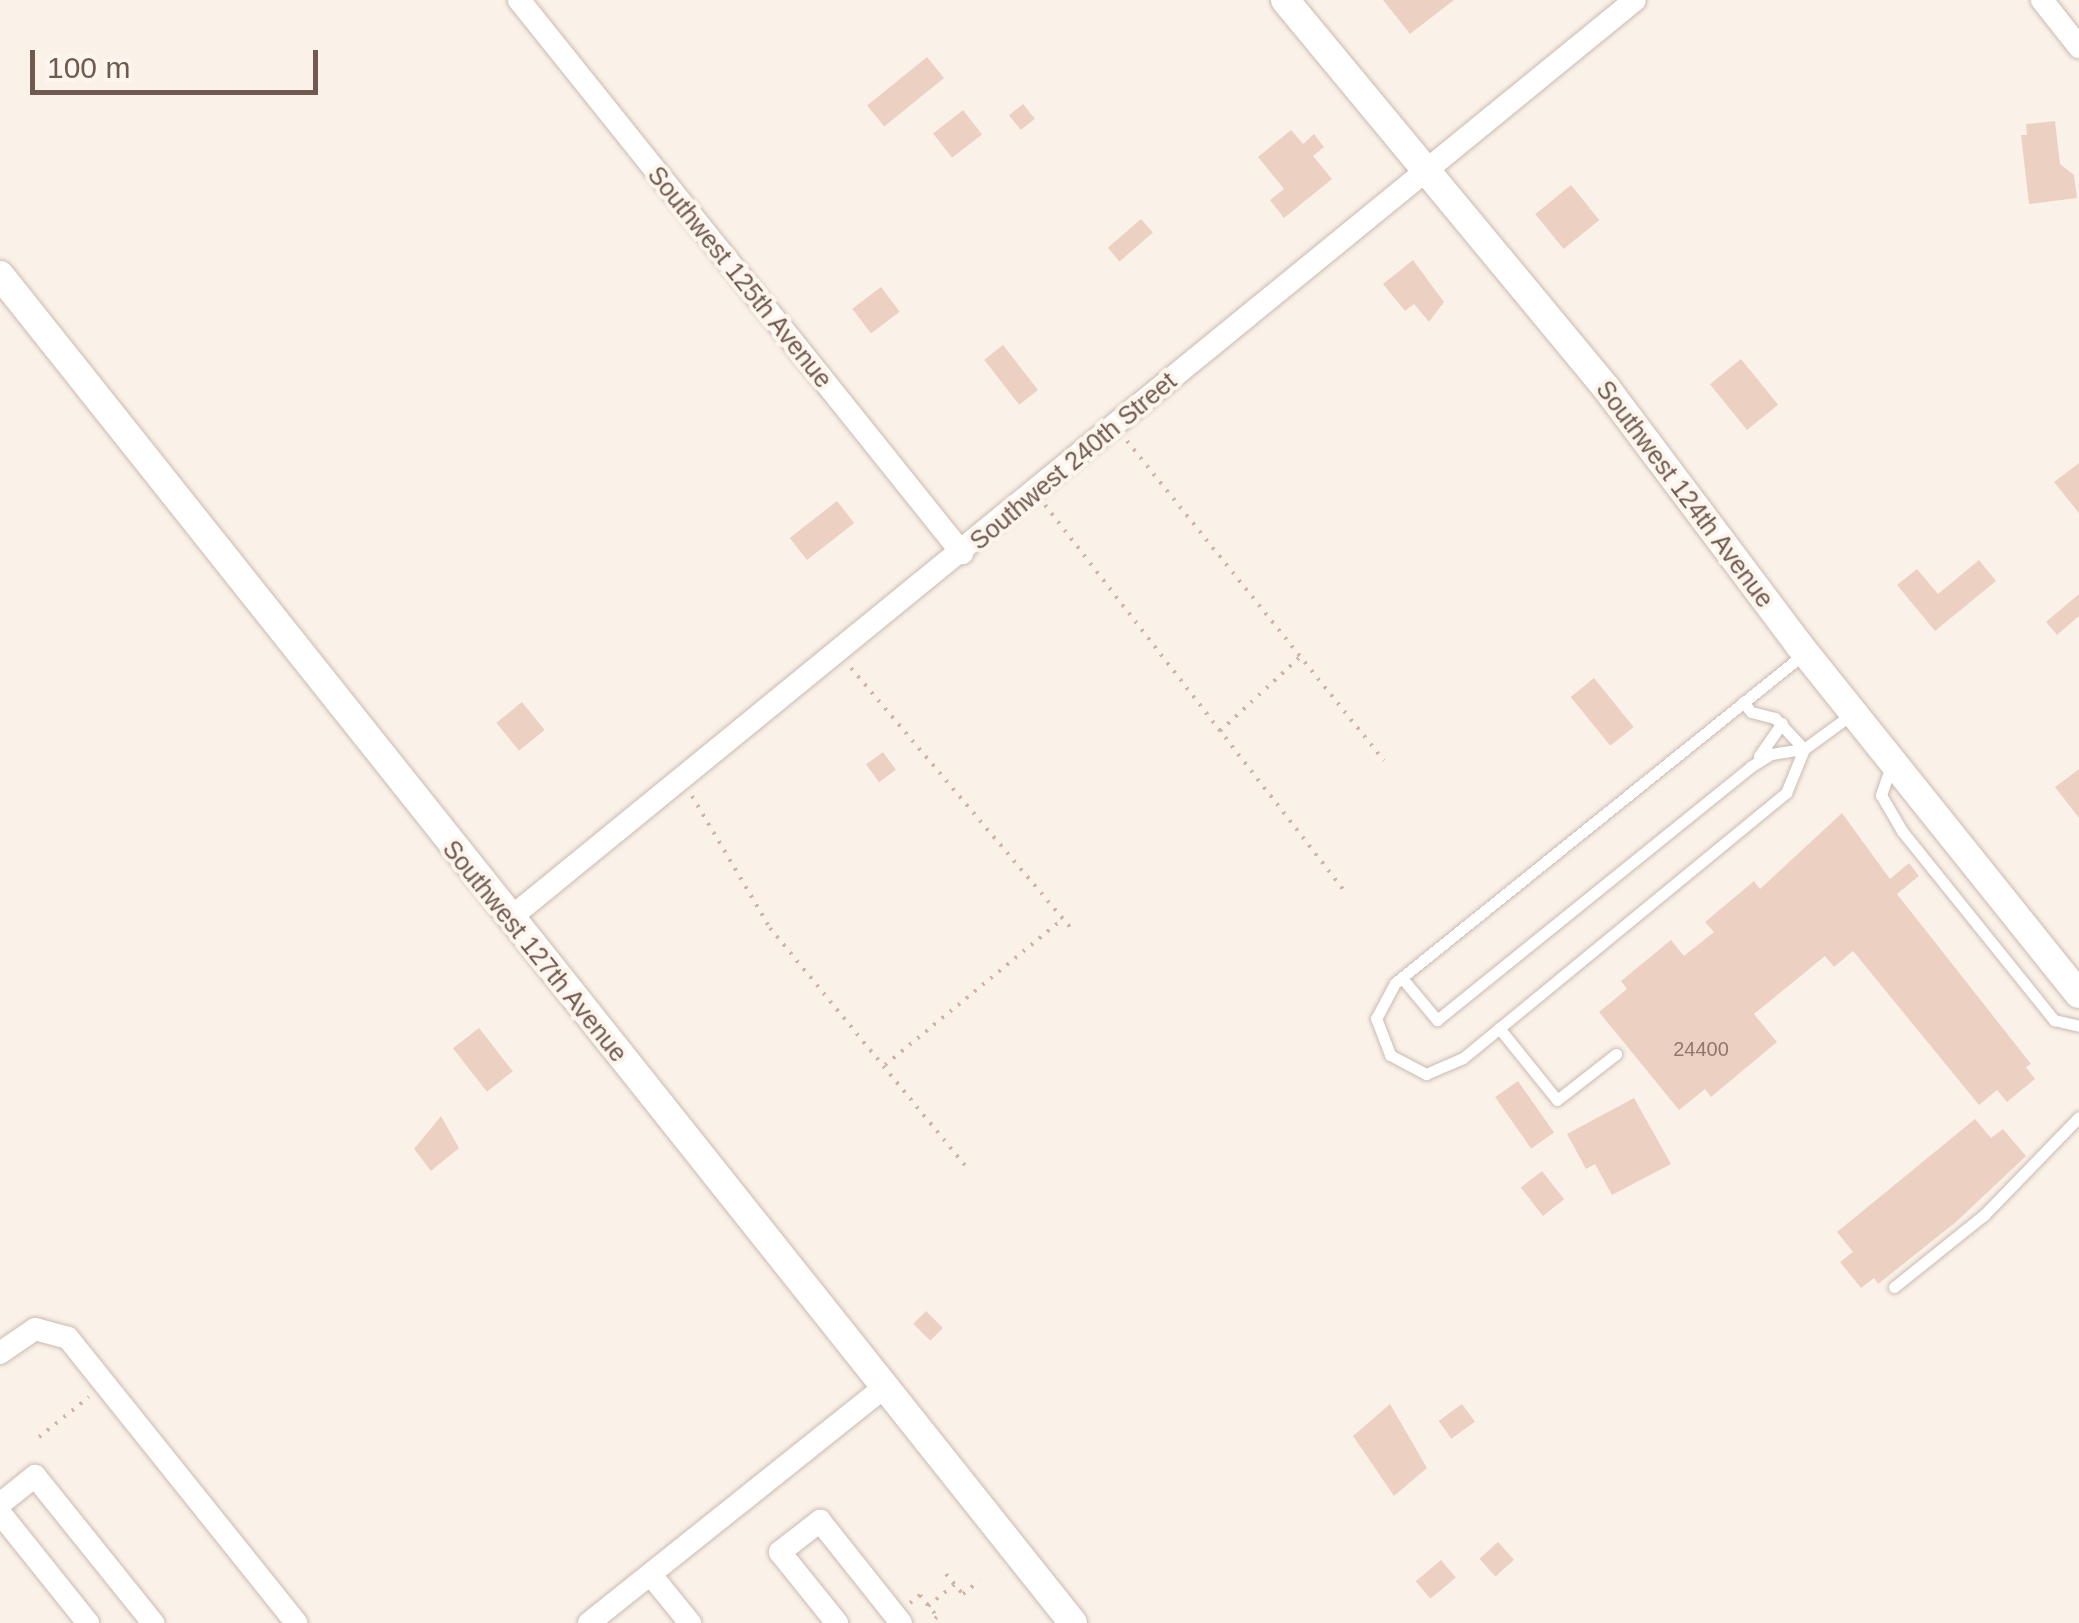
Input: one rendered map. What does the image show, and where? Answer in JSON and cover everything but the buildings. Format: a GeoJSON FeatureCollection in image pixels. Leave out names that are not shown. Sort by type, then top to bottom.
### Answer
{"type":"FeatureCollection","features":[{"type":"Feature","properties":{"kind":"street","name":"Southwest 125th Avenue"},"geometry":{"type":"LineString","coordinates":[[519,0],[962,553]]}},
{"type":"Feature","properties":{"kind":"street","name":"Southwest 124th Avenue"},"geometry":{"type":"LineString","coordinates":[[1285,0],[1608,389],[1852,714],[2079,994]]}},
{"type":"Feature","properties":{"kind":"street","name":"Southwest 240th Street"},"geometry":{"type":"LineString","coordinates":[[508,919],[962,553],[1635,0]]}},
{"type":"Feature","properties":{"kind":"street"},"geometry":{"type":"LineString","coordinates":[[2042,0],[2079,46]]}},
{"type":"Feature","properties":{"kind":"street","name":"Southwest 127th Avenue"},"geometry":{"type":"LineString","coordinates":[[0,275],[508,919],[1073,1623]]}},
{"type":"Feature","properties":{"kind":"street"},"geometry":{"type":"LineString","coordinates":[[0,1353],[35,1329],[68,1338],[296,1623]]}},
{"type":"Feature","properties":{"kind":"street"},"geometry":{"type":"LineString","coordinates":[[589,1623],[886,1386]]}},
{"type":"Feature","properties":{"kind":"street"},"geometry":{"type":"LineString","coordinates":[[0,1504],[35,1476],[152,1623]]}},
{"type":"Feature","properties":{"kind":"street"},"geometry":{"type":"LineString","coordinates":[[0,1513],[88,1623]]}},
{"type":"Feature","properties":{"kind":"street"},"geometry":{"type":"LineString","coordinates":[[836,1623],[780,1552],[820,1522],[902,1616]]}},
{"type":"Feature","properties":{"kind":"street"},"geometry":{"type":"LineString","coordinates":[[651,1575],[690,1623]]}},
{"type":"Feature","properties":{"kind":"lane"},"geometry":{"type":"LineString","coordinates":[[1804,749],[1786,793],[1448,1068],[1426,1074],[1390,1055],[1377,1029],[1379,1005],[1402,978],[1805,653]]}},
{"type":"Feature","properties":{"kind":"lane"},"geometry":{"type":"LineString","coordinates":[[1743,702],[1782,723],[1804,749]]}},
{"type":"Feature","properties":{"kind":"lane"},"geometry":{"type":"LineString","coordinates":[[1402,978],[1437,1020],[1750,767],[1770,754],[1804,749],[1852,714]]}},
{"type":"Feature","properties":{"kind":"lane"},"geometry":{"type":"LineString","coordinates":[[1750,767],[1782,723]]}},
{"type":"Feature","properties":{"kind":"lane"},"geometry":{"type":"LineString","coordinates":[[1892,763],[1882,795],[1902,831],[2054,1020],[2079,1026]]}},
{"type":"Feature","properties":{"kind":"lane"},"geometry":{"type":"LineString","coordinates":[[1500,1028],[1557,1100],[1616,1054]]}},
{"type":"Feature","properties":{"kind":"lane"},"geometry":{"type":"LineString","coordinates":[[1894,1287],[1984,1216],[2079,1117]]}},
{"type":"Feature","properties":{"kind":"path"},"geometry":{"type":"LineString","coordinates":[[1116,426],[1384,761]]}},
{"type":"Feature","properties":{"kind":"path"},"geometry":{"type":"LineString","coordinates":[[1035,492],[1346,892]]}},
{"type":"Feature","properties":{"kind":"path"},"geometry":{"type":"LineString","coordinates":[[839,653],[1074,932]]}},
{"type":"Feature","properties":{"kind":"path"},"geometry":{"type":"LineString","coordinates":[[1220,731],[1300,657]]}},
{"type":"Feature","properties":{"kind":"path"},"geometry":{"type":"LineString","coordinates":[[681,781],[722,838],[770,928],[965,1164]]}},
{"type":"Feature","properties":{"kind":"path"},"geometry":{"type":"LineString","coordinates":[[884,1066],[1063,919]]}},
{"type":"Feature","properties":{"kind":"path"},"geometry":{"type":"LineString","coordinates":[[39,1437],[89,1397]]}},
{"type":"Feature","properties":{"kind":"path"},"geometry":{"type":"LineString","coordinates":[[946,1574],[963,1594],[979,1580]]}},
{"type":"Feature","properties":{"kind":"path"},"geometry":{"type":"LineString","coordinates":[[928,1606],[955,1584]]}},
{"type":"Feature","properties":{"kind":"path"},"geometry":{"type":"LineString","coordinates":[[902,1616],[920,1595],[937,1617],[929,1623]]}}]}
